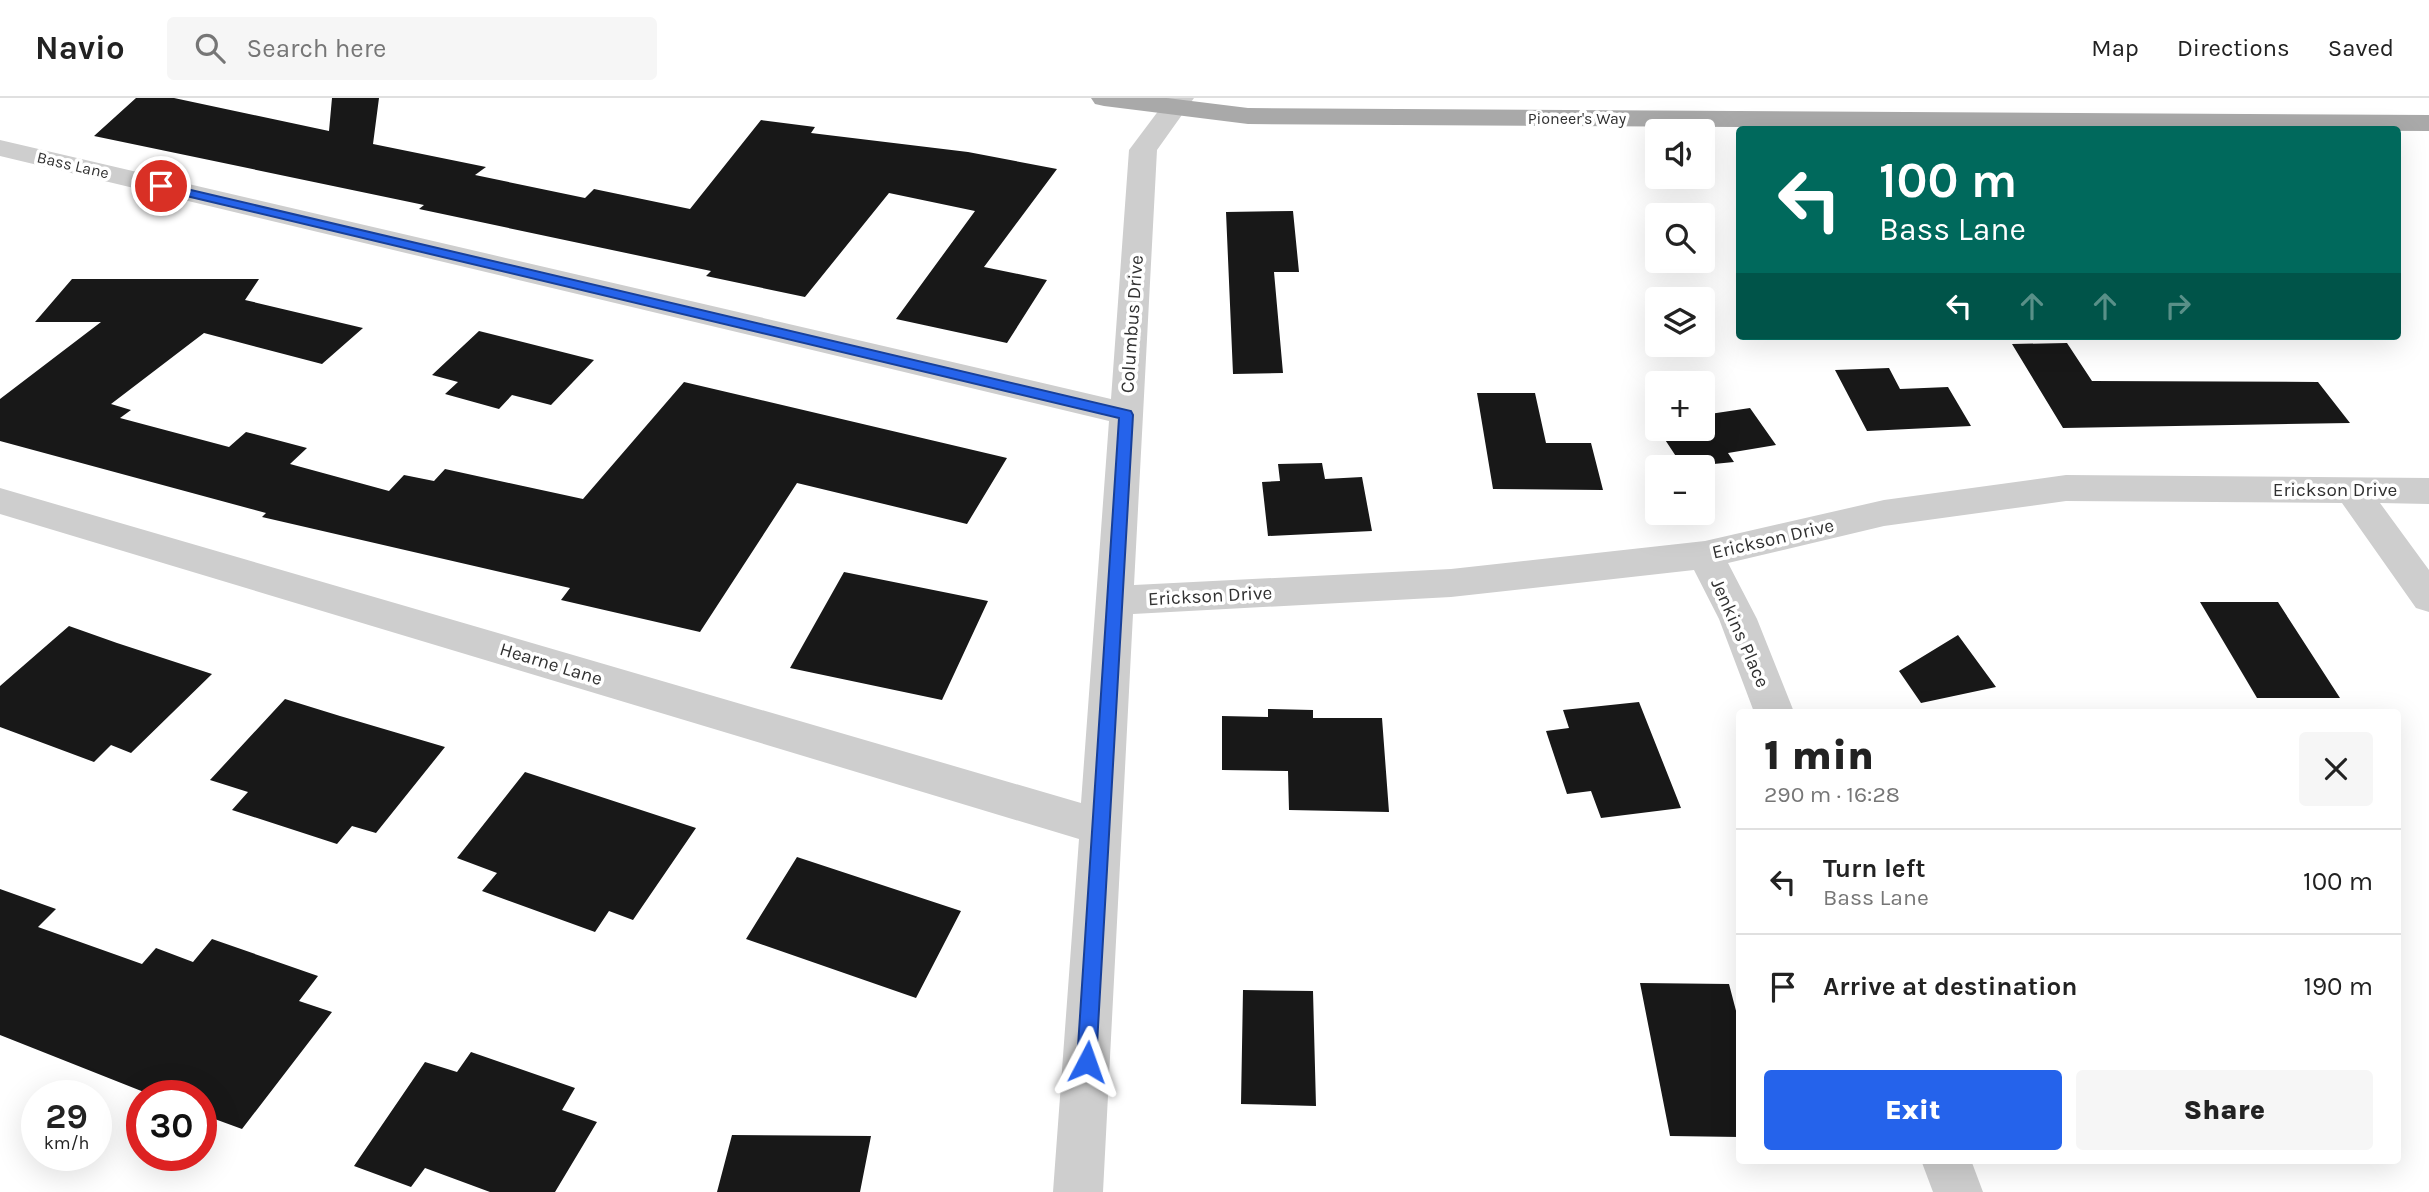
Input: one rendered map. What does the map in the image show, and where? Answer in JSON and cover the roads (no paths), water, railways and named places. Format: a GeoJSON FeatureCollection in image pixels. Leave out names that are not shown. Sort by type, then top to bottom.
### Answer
{"type":"FeatureCollection","features":[{"type":"Feature","properties":{"kind":"main road","name":"Pioneer's Way"},"geometry":{"type":"LineString","coordinates":[[1104,98],[1178,103],[1260,116],[2429,123]]}},
{"type":"Feature","properties":{"kind":"street","name":"Columbus Drive"},"geometry":{"type":"LineString","coordinates":[[1079,1192],[1143,150],[1178,103]]}},
{"type":"Feature","properties":{"kind":"street","name":"Bass Lane"},"geometry":{"type":"LineString","coordinates":[[0,148],[1126,415]]}},
{"type":"Feature","properties":{"kind":"street","name":"Erickson Drive"},"geometry":{"type":"LineString","coordinates":[[1116,600],[1451,583],[1705,555],[1884,513],[2066,488],[2429,491]]}},
{"type":"Feature","properties":{"kind":"street"},"geometry":{"type":"LineString","coordinates":[[2351,491],[2429,598]]}},
{"type":"Feature","properties":{"kind":"street","name":"Hearne Lane"},"geometry":{"type":"LineString","coordinates":[[0,500],[1101,827]]}},
{"type":"Feature","properties":{"kind":"street","name":"Jenkins Place"},"geometry":{"type":"LineString","coordinates":[[1705,555],[1738,619],[1773,709]]}},
{"type":"Feature","properties":{"kind":"street"},"geometry":{"type":"LineString","coordinates":[[1948,1164],[1958,1192]]}}]}
